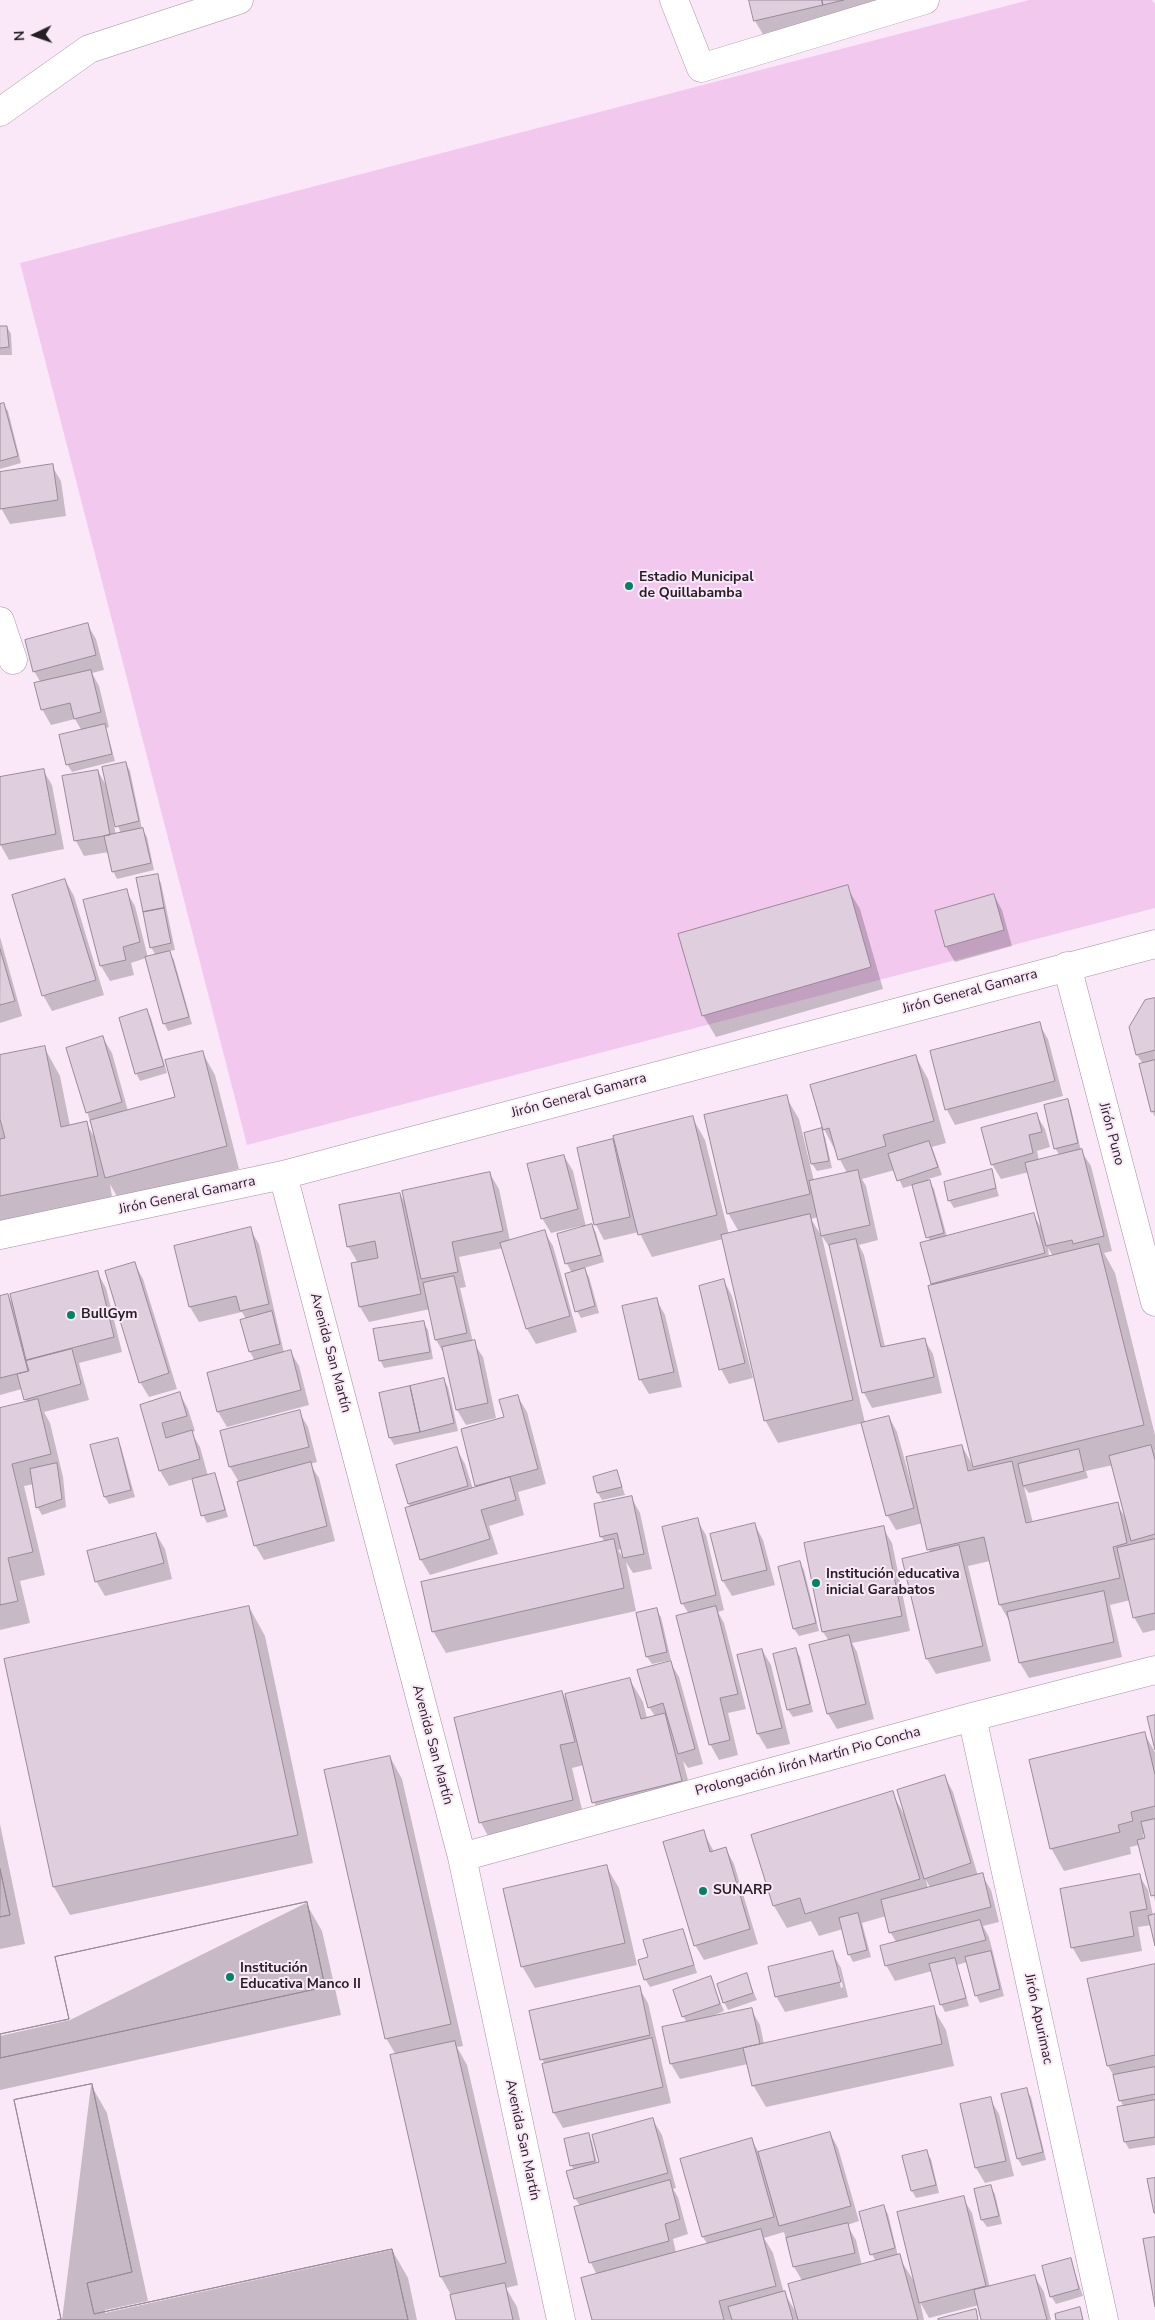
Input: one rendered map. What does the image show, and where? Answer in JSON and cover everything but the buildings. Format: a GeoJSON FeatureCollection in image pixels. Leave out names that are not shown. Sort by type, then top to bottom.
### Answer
{"type":"FeatureCollection","features":[{"type":"Feature","properties":{"kind":"street"},"geometry":{"type":"LineString","coordinates":[[0,112],[89,49],[239,0]]}},
{"type":"Feature","properties":{"kind":"street"},"geometry":{"type":"LineString","coordinates":[[674,0],[701,68],[925,0]]}},
{"type":"Feature","properties":{"kind":"street"},"geometry":{"type":"LineString","coordinates":[[0,621],[13,660]]}},
{"type":"Feature","properties":{"kind":"street","name":"Jirón General Gamarra"},"geometry":{"type":"LineString","coordinates":[[0,1235],[284,1175],[1155,944]]}},
{"type":"Feature","properties":{"kind":"street","name":"Jirón Puno"},"geometry":{"type":"LineString","coordinates":[[1067,966],[1155,1302]]}},
{"type":"Feature","properties":{"kind":"street","name":"Avenida San Martín"},"geometry":{"type":"LineString","coordinates":[[284,1175],[462,1857],[561,2320]]}},
{"type":"Feature","properties":{"kind":"street","name":"Prolongación Jirón Martín Pio Concha"},"geometry":{"type":"LineString","coordinates":[[462,1857],[972,1717],[1155,1670]]}},
{"type":"Feature","properties":{"kind":"street","name":"Jirón Apurimac"},"geometry":{"type":"LineString","coordinates":[[972,1717],[1104,2320]]}},
{"type":"Feature","properties":{"kind":"shaded area","name":"Estadio Municipal de Quillabamba"},"geometry":{"type":"Polygon","coordinates":[[[1029,0],[1152,0],[1155,4],[1155,908],[247,1145],[20,263],[1029,0]]]}},
{"type":"Feature","properties":{"kind":"place","name":"Estadio Municipal de Quillabamba"},"geometry":{"type":"Point","coordinates":[629,586]}},
{"type":"Feature","properties":{"kind":"place","name":"BullGym"},"geometry":{"type":"Point","coordinates":[71,1315]}},
{"type":"Feature","properties":{"kind":"place","name":"Institución educativa inicial Garabatos"},"geometry":{"type":"Point","coordinates":[816,1583]}},
{"type":"Feature","properties":{"kind":"place","name":"SUNARP"},"geometry":{"type":"Point","coordinates":[703,1891]}},
{"type":"Feature","properties":{"kind":"place","name":"Institución Educativa Manco II"},"geometry":{"type":"Point","coordinates":[230,1977]}}]}
